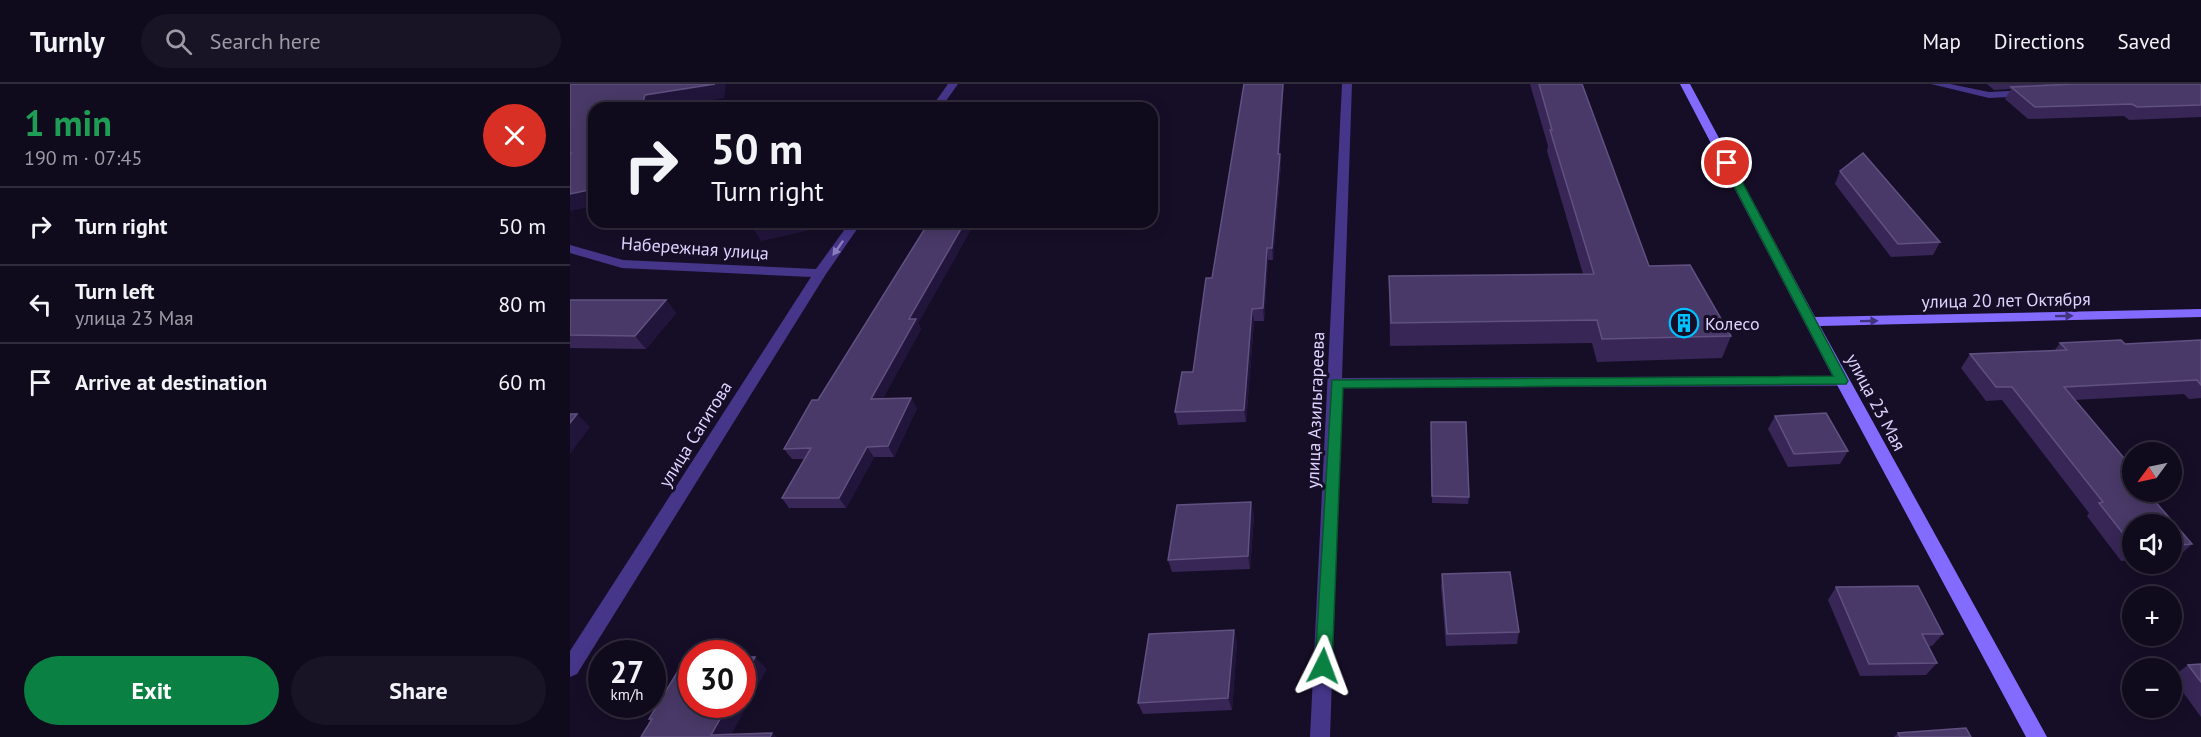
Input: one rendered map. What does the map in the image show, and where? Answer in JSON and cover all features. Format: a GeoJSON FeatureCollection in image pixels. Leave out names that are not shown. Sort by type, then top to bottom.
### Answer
{"type":"FeatureCollection","features":[{"type":"Feature","properties":{"kind":"main road","name":"улица 23 Мая"},"geometry":{"type":"LineString","coordinates":[[1685,84],[1842,381],[2037,737]]}},
{"type":"Feature","properties":{"kind":"main road","name":"улица 20 лет Октября"},"geometry":{"type":"LineString","coordinates":[[1811,322],[2201,313]]}},
{"type":"Feature","properties":{"kind":"street"},"geometry":{"type":"LineString","coordinates":[[940,102],[953,84]]}},
{"type":"Feature","properties":{"kind":"street","name":"улица Азильгареева"},"geometry":{"type":"LineString","coordinates":[[1320,737],[1347,84]]}},
{"type":"Feature","properties":{"kind":"street"},"geometry":{"type":"LineString","coordinates":[[1936,84],[1989,95],[2036,93]]}},
{"type":"Feature","properties":{"kind":"street","name":"улица Сагитова"},"geometry":{"type":"LineString","coordinates":[[570,668],[820,273],[852,228]]}},
{"type":"Feature","properties":{"kind":"street","name":"Набережная улица"},"geometry":{"type":"LineString","coordinates":[[570,249],[622,264],[820,273]]}},
{"type":"Feature","properties":{"kind":"street"},"geometry":{"type":"LineString","coordinates":[[1336,383],[1842,381]]}},
{"type":"Feature","properties":{"kind":"building"},"geometry":{"type":"Polygon","coordinates":[[[570,84],[715,84],[645,95],[643,102],[588,102],[588,190],[570,194],[570,84]]]}},
{"type":"Feature","properties":{"kind":"building"},"geometry":{"type":"Polygon","coordinates":[[[1244,84],[1283,84],[1272,248],[1267,248],[1263,308],[1252,309],[1244,410],[1175,412],[1182,372],[1193,372],[1206,278],[1212,278],[1244,84]]]}},
{"type":"Feature","properties":{"kind":"building"},"geometry":{"type":"Polygon","coordinates":[[[1539,84],[1582,84],[1649,266],[1690,265],[1731,336],[1602,339],[1597,320],[1391,323],[1389,276],[1594,274],[1550,130],[1552,130],[1539,84]]]}},
{"type":"Feature","properties":{"kind":"building"},"geometry":{"type":"Polygon","coordinates":[[[2073,84],[2201,84],[2201,105],[2137,107],[2132,104],[2035,107],[2011,87],[2073,84]]]}},
{"type":"Feature","properties":{"kind":"building"},"geometry":{"type":"Polygon","coordinates":[[[1863,153],[1940,242],[1898,244],[1840,171],[1863,153]]]}},
{"type":"Feature","properties":{"kind":"building"},"geometry":{"type":"Polygon","coordinates":[[[925,228],[962,228],[909,319],[916,319],[871,399],[911,398],[888,446],[867,447],[839,498],[782,498],[811,448],[784,449],[812,400],[818,400],[925,228]]]}},
{"type":"Feature","properties":{"kind":"building"},"geometry":{"type":"Polygon","coordinates":[[[570,300],[666,300],[635,336],[570,335],[570,300]]]}},
{"type":"Feature","properties":{"kind":"building"},"geometry":{"type":"Polygon","coordinates":[[[2121,340],[2125,344],[2201,340],[2201,385],[2197,380],[2064,387],[2122,456],[2122,502],[2156,502],[2166,514],[2122,514],[2122,532],[2099,503],[2103,502],[2012,387],[1996,387],[1970,354],[2067,350],[2060,343],[2121,340]]]}},
{"type":"Feature","properties":{"kind":"building"},"geometry":{"type":"Polygon","coordinates":[[[1826,413],[1848,451],[1794,454],[1775,416],[1826,413]]]}},
{"type":"Feature","properties":{"kind":"building"},"geometry":{"type":"Polygon","coordinates":[[[570,414],[577,414],[570,423],[570,414]]]}},
{"type":"Feature","properties":{"kind":"building"},"geometry":{"type":"Polygon","coordinates":[[[1431,422],[1466,422],[1469,497],[1432,496],[1431,422]]]}},
{"type":"Feature","properties":{"kind":"building"},"geometry":{"type":"Polygon","coordinates":[[[1251,502],[1248,556],[1168,560],[1177,505],[1251,502]]]}},
{"type":"Feature","properties":{"kind":"building"},"geometry":{"type":"Polygon","coordinates":[[[2182,532],[2192,544],[2182,545],[2182,532]]]}},
{"type":"Feature","properties":{"kind":"building"},"geometry":{"type":"Polygon","coordinates":[[[1510,572],[1519,632],[1447,634],[1442,574],[1510,572]]]}},
{"type":"Feature","properties":{"kind":"building"},"geometry":{"type":"Polygon","coordinates":[[[1918,586],[1943,634],[1922,634],[1937,663],[1869,664],[1836,587],[1918,586]]]}},
{"type":"Feature","properties":{"kind":"building"},"geometry":{"type":"Polygon","coordinates":[[[1234,630],[1228,698],[1138,703],[1149,634],[1234,630]]]}},
{"type":"Feature","properties":{"kind":"building"},"geometry":{"type":"Polygon","coordinates":[[[2201,664],[2201,682],[2188,665],[2201,664]]]}},
{"type":"Feature","properties":{"kind":"building"},"geometry":{"type":"Polygon","coordinates":[[[678,671],[678,718],[721,718],[711,735],[772,733],[770,737],[641,737],[652,719],[650,718],[666,718],[666,691],[678,671]]]}},
{"type":"Feature","properties":{"kind":"building"},"geometry":{"type":"Polygon","coordinates":[[[1966,728],[1971,737],[1900,737],[1898,733],[1966,728]]]}},
{"type":"Feature","properties":{"kind":"place","name":"Колесо"},"geometry":{"type":"Point","coordinates":[1684,323]}},
{"type":"Feature","properties":{"kind":"route"},"geometry":{"type":"LineString","coordinates":[[1323,666],[1336,383],[1842,381],[1727,163]]}}]}
